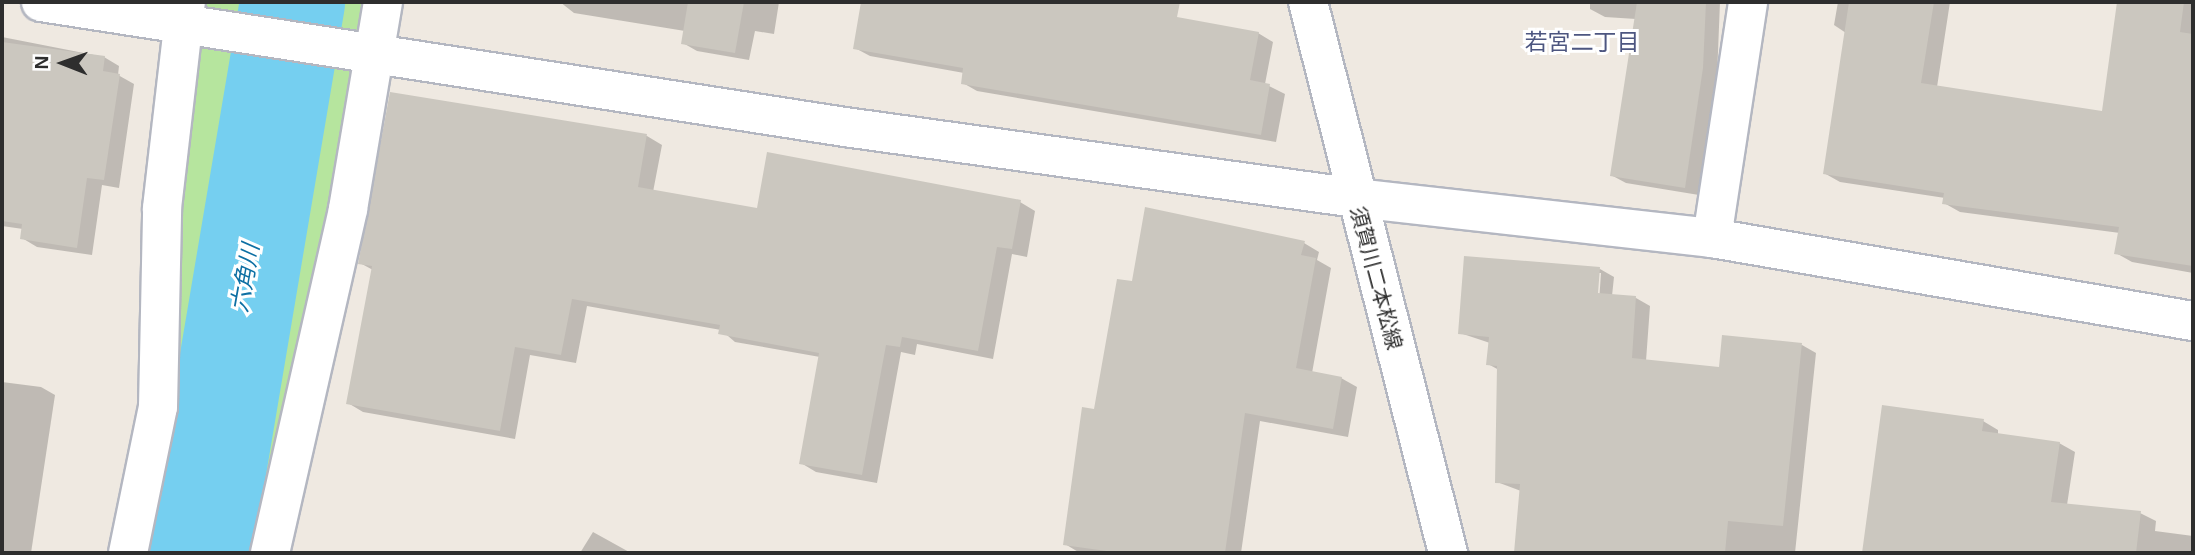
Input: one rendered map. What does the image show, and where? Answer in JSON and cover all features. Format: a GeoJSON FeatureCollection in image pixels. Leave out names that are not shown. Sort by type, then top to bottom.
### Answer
{"type":"FeatureCollection","features":[{"type":"Feature","properties":{"kind":"street"},"geometry":{"type":"LineString","coordinates":[[41,2],[185,12],[373,52],[845,127],[1356,198],[1712,238],[2193,321]]}},
{"type":"Feature","properties":{"kind":"street"},"geometry":{"type":"LineString","coordinates":[[270,553],[348,209],[383,2]]}},
{"type":"Feature","properties":{"kind":"street","name":"須賀川二本松線"},"geometry":{"type":"LineString","coordinates":[[1308,2],[1448,553]]}},
{"type":"Feature","properties":{"kind":"street"},"geometry":{"type":"LineString","coordinates":[[1712,238],[1748,2]]}},
{"type":"Feature","properties":{"kind":"street"},"geometry":{"type":"LineString","coordinates":[[128,553],[158,407],[162,208],[185,12]]}},
{"type":"Feature","properties":{"kind":"green space"},"geometry":{"type":"Polygon","coordinates":[[[186,2],[383,2],[270,553],[128,553],[186,2]]]}},
{"type":"Feature","properties":{"kind":"building"},"geometry":{"type":"Polygon","coordinates":[[[688,2],[744,2],[735,53],[681,44],[688,2]]]}},
{"type":"Feature","properties":{"kind":"building"},"geometry":{"type":"Polygon","coordinates":[[[861,2],[1180,2],[1177,17],[1259,32],[1250,80],[1270,84],[1261,135],[961,84],[963,68],[853,49],[861,2]]]}},
{"type":"Feature","properties":{"kind":"building"},"geometry":{"type":"Polygon","coordinates":[[[1637,2],[1706,2],[1703,68],[1685,188],[1610,176],[1637,2]]]}},
{"type":"Feature","properties":{"kind":"building"},"geometry":{"type":"Polygon","coordinates":[[[1849,2],[1934,2],[1921,83],[2102,111],[2117,2],[2184,2],[2180,32],[2193,34],[2193,266],[2114,254],[2119,227],[1942,204],[1944,193],[1823,174],[1849,2]]]}},
{"type":"Feature","properties":{"kind":"building"},"geometry":{"type":"Polygon","coordinates":[[[2,42],[105,56],[103,71],[120,74],[104,180],[87,178],[77,248],[20,239],[22,224],[2,221],[2,42]]]}},
{"type":"Feature","properties":{"kind":"building"},"geometry":{"type":"Polygon","coordinates":[[[390,92],[647,134],[638,187],[757,208],[767,152],[1021,200],[1012,249],[997,247],[978,351],[902,337],[900,347],[886,345],[862,475],[799,464],[819,353],[718,334],[720,325],[572,299],[561,355],[515,347],[500,431],[346,404],[372,266],[358,264],[390,92]]]}},
{"type":"Feature","properties":{"kind":"building"},"geometry":{"type":"Polygon","coordinates":[[[1145,207],[1305,241],[1301,255],[1316,258],[1296,368],[1342,377],[1333,429],[1245,413],[1225,553],[1121,553],[1063,545],[1082,407],[1094,409],[1117,279],[1132,281],[1145,207]]]}},
{"type":"Feature","properties":{"kind":"building"},"geometry":{"type":"Polygon","coordinates":[[[1464,256],[1600,267],[1598,293],[1636,296],[1632,358],[1719,367],[1722,335],[1802,343],[1783,526],[1728,521],[1725,553],[1514,553],[1520,484],[1495,483],[1497,366],[1486,365],[1489,337],[1458,334],[1464,256]]]}},
{"type":"Feature","properties":{"kind":"building"},"geometry":{"type":"Polygon","coordinates":[[[1882,405],[1984,419],[1982,431],[2060,442],[2051,502],[2141,511],[2136,553],[1862,553],[1882,405]]]}},
{"type":"Feature","properties":{"kind":"waterway","name":"六角川"},"geometry":{"type":"LineString","coordinates":[[199,553],[292,2]]}},
{"type":"Feature","properties":{"kind":"district","name":"若宮二丁目"},"geometry":{"type":"Point","coordinates":[1582,42]}}]}
